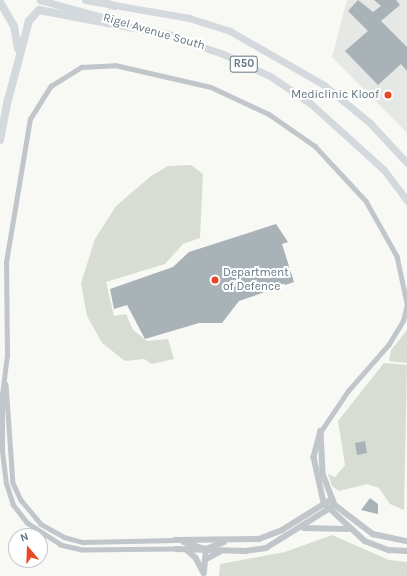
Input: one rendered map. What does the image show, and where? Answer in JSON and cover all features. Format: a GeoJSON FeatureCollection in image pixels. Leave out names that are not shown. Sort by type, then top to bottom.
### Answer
{"type":"FeatureCollection","features":[{"type":"Feature","properties":{"kind":"highway"},"geometry":{"type":"LineString","coordinates":[[98,0],[114,6]]}},
{"type":"Feature","properties":{"kind":"highway"},"geometry":{"type":"LineString","coordinates":[[0,2],[17,33],[16,60],[0,140]]}},
{"type":"Feature","properties":{"kind":"highway"},"geometry":{"type":"LineString","coordinates":[[7,104],[29,20],[39,10],[170,35]]}},
{"type":"Feature","properties":{"kind":"main road","name":"Rigel Avenue South"},"geometry":{"type":"LineString","coordinates":[[40,0],[170,35],[223,54],[270,76],[311,104],[384,170],[407,201]]}},
{"type":"Feature","properties":{"kind":"main road","name":"Rigel Avenue South"},"geometry":{"type":"LineString","coordinates":[[85,0],[189,18],[230,31],[257,45],[324,85],[370,124],[407,163]]}},
{"type":"Feature","properties":{"kind":"street"},"geometry":{"type":"LineString","coordinates":[[332,499],[324,503],[268,536],[236,540],[83,542],[64,537],[41,524],[21,500],[13,483],[6,380],[6,262],[29,127],[42,97],[61,78],[81,67],[115,65],[211,87],[238,97],[292,129],[316,146],[366,201],[397,256],[407,303],[403,321],[389,344],[348,391],[321,431],[314,457],[324,503],[329,509],[349,529],[377,547],[407,551]]}},
{"type":"Feature","properties":{"kind":"street"},"geometry":{"type":"LineString","coordinates":[[6,380],[2,395],[2,450],[6,484],[13,505],[35,531],[61,545],[82,550],[226,550],[266,548],[301,529],[335,505]]}},
{"type":"Feature","properties":{"kind":"street"},"geometry":{"type":"LineString","coordinates":[[321,431],[321,464],[335,505],[373,534],[407,540]]}},
{"type":"Feature","properties":{"kind":"street"},"geometry":{"type":"LineString","coordinates":[[301,529],[319,526],[349,529]]}},
{"type":"Feature","properties":{"kind":"street"},"geometry":{"type":"LineString","coordinates":[[175,540],[206,549],[236,540]]}},
{"type":"Feature","properties":{"kind":"street"},"geometry":{"type":"LineString","coordinates":[[186,549],[196,558],[204,575]]}},
{"type":"Feature","properties":{"kind":"street"},"geometry":{"type":"LineString","coordinates":[[204,575],[206,549]]}},
{"type":"Feature","properties":{"kind":"street"},"geometry":{"type":"LineString","coordinates":[[205,560],[226,550]]}},
{"type":"Feature","properties":{"kind":"shaded area","name":"Mediclinic Kloof"},"geometry":{"type":"Polygon","coordinates":[[[347,0],[407,0],[407,133],[332,57],[347,0]]]}},
{"type":"Feature","properties":{"kind":"shaded area"},"geometry":{"type":"Polygon","coordinates":[[[191,165],[203,174],[200,238],[183,244],[165,264],[106,282],[114,316],[126,314],[133,330],[147,341],[168,339],[174,359],[152,364],[144,359],[125,361],[102,343],[87,316],[81,283],[95,239],[116,206],[151,176],[168,166],[191,165]]]}},
{"type":"Feature","properties":{"kind":"shaded area"},"geometry":{"type":"Polygon","coordinates":[[[407,330],[407,363],[389,361],[391,350],[407,330]]]}},
{"type":"Feature","properties":{"kind":"shaded area"},"geometry":{"type":"Polygon","coordinates":[[[384,363],[407,365],[404,510],[390,504],[379,488],[367,484],[339,491],[332,486],[328,474],[335,477],[345,465],[338,421],[384,363]]]}},
{"type":"Feature","properties":{"kind":"shaded area"},"geometry":{"type":"Polygon","coordinates":[[[332,535],[389,560],[407,562],[407,576],[219,576],[220,564],[285,552],[332,535]]]}},
{"type":"Feature","properties":{"kind":"building"},"geometry":{"type":"Polygon","coordinates":[[[358,0],[373,12],[381,6],[374,0],[396,0],[400,5],[381,21],[407,47],[407,71],[401,64],[378,85],[345,51],[368,31],[348,11],[358,0]]]}},
{"type":"Feature","properties":{"kind":"building","name":"Department of Defence"},"geometry":{"type":"Polygon","coordinates":[[[276,224],[288,242],[282,244],[294,282],[239,301],[222,323],[199,323],[145,339],[127,305],[114,309],[110,289],[173,267],[189,252],[276,224]]]}},
{"type":"Feature","properties":{"kind":"building"},"geometry":{"type":"Polygon","coordinates":[[[365,441],[367,453],[357,455],[355,443],[365,441]]]}},
{"type":"Feature","properties":{"kind":"building"},"geometry":{"type":"Polygon","coordinates":[[[370,498],[378,504],[378,514],[361,510],[370,498]]]}},
{"type":"Feature","properties":{"kind":"place","name":"Mediclinic Kloof"},"geometry":{"type":"Point","coordinates":[388,95]}},
{"type":"Feature","properties":{"kind":"place","name":"Department of Defence"},"geometry":{"type":"Point","coordinates":[215,280]}}]}
